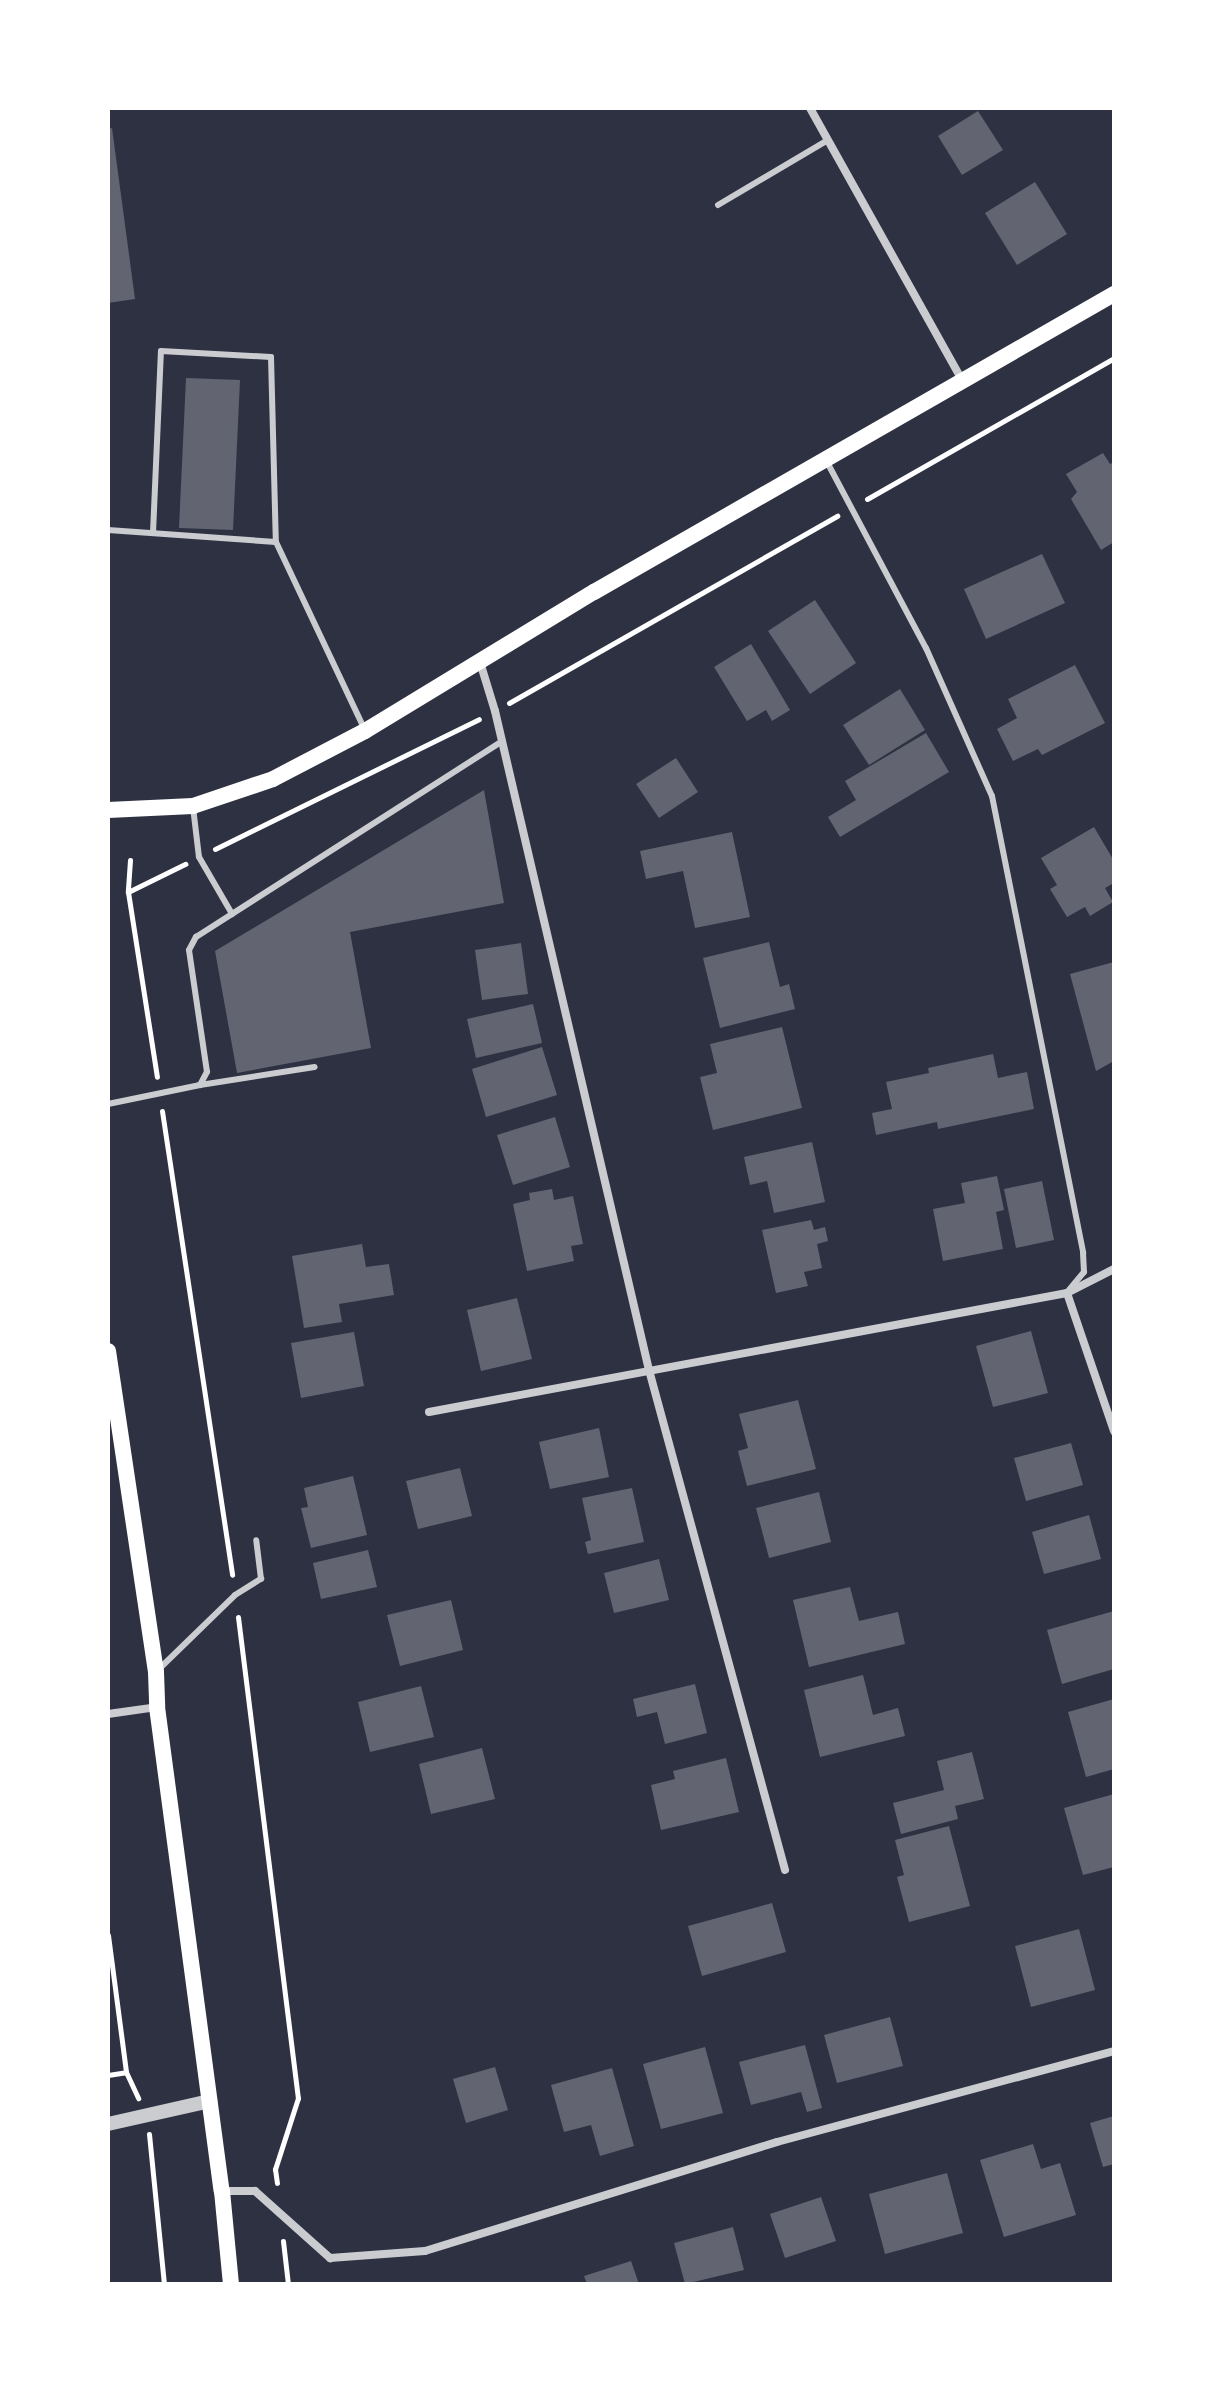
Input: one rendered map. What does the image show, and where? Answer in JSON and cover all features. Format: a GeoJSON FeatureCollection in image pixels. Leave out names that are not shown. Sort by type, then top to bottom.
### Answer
{"type":"FeatureCollection","features":[{"type":"Feature","properties":{"kind":"main road"},"geometry":{"type":"LineString","coordinates":[[108,810],[193,806],[273,779],[365,731],[479,661],[1114,294]]}},
{"type":"Feature","properties":{"kind":"main road"},"geometry":{"type":"LineString","coordinates":[[108,1351],[156,1672],[157,1707],[222,2191],[231,2284]]}},
{"type":"Feature","properties":{"kind":"street"},"geometry":{"type":"LineString","coordinates":[[810,108],[963,383]]}},
{"type":"Feature","properties":{"kind":"street"},"geometry":{"type":"LineString","coordinates":[[479,661],[503,741],[649,1370],[785,1870]]}},
{"type":"Feature","properties":{"kind":"street"},"geometry":{"type":"LineString","coordinates":[[429,1412],[1067,1293],[1114,1269]]}},
{"type":"Feature","properties":{"kind":"street"},"geometry":{"type":"LineString","coordinates":[[1067,1293],[1114,1431]]}},
{"type":"Feature","properties":{"kind":"street"},"geometry":{"type":"LineString","coordinates":[[108,1714],[157,1707]]}},
{"type":"Feature","properties":{"kind":"street"},"geometry":{"type":"LineString","coordinates":[[222,2191],[255,2191],[330,2258],[425,2251],[777,2142],[1114,2051]]}},
{"type":"Feature","properties":{"kind":"street"},"geometry":{"type":"LineString","coordinates":[[108,2124],[210,2101]]}},
{"type":"Feature","properties":{"kind":"lane"},"geometry":{"type":"LineString","coordinates":[[718,205],[828,140]]}},
{"type":"Feature","properties":{"kind":"lane"},"geometry":{"type":"LineString","coordinates":[[153,533],[161,351],[271,357],[276,542],[365,731]]}},
{"type":"Feature","properties":{"kind":"lane"},"geometry":{"type":"LineString","coordinates":[[826,461],[926,648],[992,796],[1083,1253],[1084,1272],[1067,1293]]}},
{"type":"Feature","properties":{"kind":"lane"},"geometry":{"type":"LineString","coordinates":[[108,530],[276,542]]}},
{"type":"Feature","properties":{"kind":"lane"},"geometry":{"type":"LineString","coordinates":[[200,1085],[207,1072],[189,950],[196,937],[503,741]]}},
{"type":"Feature","properties":{"kind":"lane"},"geometry":{"type":"LineString","coordinates":[[193,806],[199,857],[232,914]]}},
{"type":"Feature","properties":{"kind":"lane"},"geometry":{"type":"LineString","coordinates":[[108,1104],[200,1085],[315,1067]]}},
{"type":"Feature","properties":{"kind":"lane"},"geometry":{"type":"LineString","coordinates":[[156,1672],[235,1595],[261,1579],[256,1540]]}},
{"type":"Feature","properties":{"kind":"path"},"geometry":{"type":"LineString","coordinates":[[128,892],[495,711],[1114,358]]}},
{"type":"Feature","properties":{"kind":"path"},"geometry":{"type":"LineString","coordinates":[[130,860],[128,892],[235,1595],[298,2098],[275,2169],[288,2284]]}},
{"type":"Feature","properties":{"kind":"path"},"geometry":{"type":"LineString","coordinates":[[108,2075],[126,2072]]}},
{"type":"Feature","properties":{"kind":"building"},"geometry":{"type":"Polygon","coordinates":[[[978,111],[1003,150],[962,175],[938,136],[978,111]]]}},
{"type":"Feature","properties":{"kind":"building"},"geometry":{"type":"Polygon","coordinates":[[[112,128],[135,299],[108,303],[108,129],[112,128]]]}},
{"type":"Feature","properties":{"kind":"building"},"geometry":{"type":"Polygon","coordinates":[[[1035,182],[1067,234],[1017,265],[985,213],[1035,182]]]}},
{"type":"Feature","properties":{"kind":"building"},"geometry":{"type":"Polygon","coordinates":[[[186,378],[240,380],[233,530],[179,528],[186,378]]]}},
{"type":"Feature","properties":{"kind":"building"},"geometry":{"type":"Polygon","coordinates":[[[1103,453],[1110,464],[1114,462],[1114,542],[1101,550],[1071,499],[1077,492],[1066,474],[1103,453]]]}},
{"type":"Feature","properties":{"kind":"building"},"geometry":{"type":"Polygon","coordinates":[[[1042,554],[1065,603],[986,639],[964,589],[1042,554]]]}},
{"type":"Feature","properties":{"kind":"building"},"geometry":{"type":"Polygon","coordinates":[[[815,600],[856,663],[810,694],[768,631],[815,600]]]}},
{"type":"Feature","properties":{"kind":"building"},"geometry":{"type":"Polygon","coordinates":[[[751,644],[790,710],[772,721],[766,710],[747,721],[714,667],[751,644]]]}},
{"type":"Feature","properties":{"kind":"building"},"geometry":{"type":"Polygon","coordinates":[[[1075,665],[1105,723],[1042,755],[1038,749],[1013,761],[997,729],[1017,718],[1008,699],[1075,665]]]}},
{"type":"Feature","properties":{"kind":"building"},"geometry":{"type":"Polygon","coordinates":[[[900,689],[925,730],[869,765],[843,725],[900,689]]]}},
{"type":"Feature","properties":{"kind":"building"},"geometry":{"type":"Polygon","coordinates":[[[926,733],[949,772],[840,837],[828,817],[856,800],[845,781],[926,733]]]}},
{"type":"Feature","properties":{"kind":"building"},"geometry":{"type":"Polygon","coordinates":[[[676,758],[698,792],[659,818],[636,784],[676,758]]]}},
{"type":"Feature","properties":{"kind":"building"},"geometry":{"type":"Polygon","coordinates":[[[484,790],[504,903],[350,932],[371,1048],[237,1073],[215,951],[484,790]]]}},
{"type":"Feature","properties":{"kind":"building"},"geometry":{"type":"Polygon","coordinates":[[[1094,827],[1114,861],[1114,883],[1105,888],[1113,902],[1090,916],[1085,907],[1067,917],[1050,889],[1057,885],[1041,858],[1094,827]]]}},
{"type":"Feature","properties":{"kind":"building"},"geometry":{"type":"Polygon","coordinates":[[[732,832],[750,917],[695,928],[683,871],[646,879],[640,851],[732,832]]]}},
{"type":"Feature","properties":{"kind":"building"},"geometry":{"type":"Polygon","coordinates":[[[769,942],[780,987],[789,984],[795,1009],[720,1028],[703,958],[769,942]]]}},
{"type":"Feature","properties":{"kind":"building"},"geometry":{"type":"Polygon","coordinates":[[[521,943],[528,994],[482,1000],[475,950],[521,943]]]}},
{"type":"Feature","properties":{"kind":"building"},"geometry":{"type":"Polygon","coordinates":[[[1114,962],[1114,1061],[1096,1071],[1070,974],[1114,962]]]}},
{"type":"Feature","properties":{"kind":"building"},"geometry":{"type":"Polygon","coordinates":[[[533,1004],[542,1043],[476,1058],[467,1019],[533,1004]]]}},
{"type":"Feature","properties":{"kind":"building"},"geometry":{"type":"Polygon","coordinates":[[[782,1027],[802,1108],[713,1130],[700,1077],[717,1073],[710,1044],[782,1027]]]}},
{"type":"Feature","properties":{"kind":"building"},"geometry":{"type":"Polygon","coordinates":[[[542,1047],[557,1095],[486,1117],[472,1069],[542,1047]]]}},
{"type":"Feature","properties":{"kind":"building"},"geometry":{"type":"Polygon","coordinates":[[[993,1054],[998,1078],[1027,1072],[1034,1109],[938,1129],[937,1122],[876,1135],[872,1113],[892,1109],[886,1082],[929,1073],[928,1068],[993,1054]]]}},
{"type":"Feature","properties":{"kind":"building"},"geometry":{"type":"Polygon","coordinates":[[[555,1117],[570,1167],[513,1185],[497,1135],[555,1117]]]}},
{"type":"Feature","properties":{"kind":"building"},"geometry":{"type":"Polygon","coordinates":[[[812,1142],[825,1202],[774,1213],[767,1181],[750,1185],[744,1157],[812,1142]]]}},
{"type":"Feature","properties":{"kind":"building"},"geometry":{"type":"Polygon","coordinates":[[[997,1176],[1004,1210],[996,1212],[1003,1249],[943,1261],[933,1209],[965,1203],[961,1183],[997,1176]]]}},
{"type":"Feature","properties":{"kind":"building"},"geometry":{"type":"Polygon","coordinates":[[[1042,1181],[1054,1240],[1016,1248],[1004,1189],[1042,1181]]]}},
{"type":"Feature","properties":{"kind":"building"},"geometry":{"type":"Polygon","coordinates":[[[552,1189],[554,1200],[573,1196],[583,1244],[571,1246],[574,1261],[527,1271],[513,1204],[530,1200],[529,1193],[552,1189]]]}},
{"type":"Feature","properties":{"kind":"building"},"geometry":{"type":"Polygon","coordinates":[[[811,1220],[814,1230],[825,1227],[828,1241],[817,1244],[822,1268],[804,1272],[808,1286],[776,1293],[762,1230],[811,1220]]]}},
{"type":"Feature","properties":{"kind":"building"},"geometry":{"type":"Polygon","coordinates":[[[362,1244],[366,1267],[389,1264],[394,1295],[339,1304],[342,1322],[304,1328],[292,1256],[362,1244]]]}},
{"type":"Feature","properties":{"kind":"building"},"geometry":{"type":"Polygon","coordinates":[[[517,1298],[532,1359],[481,1371],[467,1310],[517,1298]]]}},
{"type":"Feature","properties":{"kind":"building"},"geometry":{"type":"Polygon","coordinates":[[[1031,1331],[1048,1393],[993,1407],[976,1346],[1031,1331]]]}},
{"type":"Feature","properties":{"kind":"building"},"geometry":{"type":"Polygon","coordinates":[[[354,1332],[364,1386],[301,1398],[291,1343],[354,1332]]]}},
{"type":"Feature","properties":{"kind":"building"},"geometry":{"type":"Polygon","coordinates":[[[798,1400],[816,1469],[747,1486],[738,1451],[748,1448],[739,1414],[798,1400]]]}},
{"type":"Feature","properties":{"kind":"building"},"geometry":{"type":"Polygon","coordinates":[[[599,1428],[609,1477],[550,1489],[539,1442],[599,1428]]]}},
{"type":"Feature","properties":{"kind":"building"},"geometry":{"type":"Polygon","coordinates":[[[1071,1443],[1083,1485],[1026,1501],[1014,1458],[1071,1443]]]}},
{"type":"Feature","properties":{"kind":"building"},"geometry":{"type":"Polygon","coordinates":[[[460,1468],[472,1516],[418,1529],[406,1481],[460,1468]]]}},
{"type":"Feature","properties":{"kind":"building"},"geometry":{"type":"Polygon","coordinates":[[[353,1476],[367,1535],[311,1548],[301,1508],[308,1507],[304,1488],[353,1476]]]}},
{"type":"Feature","properties":{"kind":"building"},"geometry":{"type":"Polygon","coordinates":[[[632,1488],[644,1542],[588,1554],[585,1542],[591,1540],[582,1498],[632,1488]]]}},
{"type":"Feature","properties":{"kind":"building"},"geometry":{"type":"Polygon","coordinates":[[[819,1492],[831,1542],[769,1558],[756,1508],[819,1492]]]}},
{"type":"Feature","properties":{"kind":"building"},"geometry":{"type":"Polygon","coordinates":[[[1089,1515],[1101,1559],[1044,1574],[1032,1532],[1089,1515]]]}},
{"type":"Feature","properties":{"kind":"building"},"geometry":{"type":"Polygon","coordinates":[[[368,1550],[377,1587],[321,1599],[313,1563],[368,1550]]]}},
{"type":"Feature","properties":{"kind":"building"},"geometry":{"type":"Polygon","coordinates":[[[659,1559],[669,1600],[614,1613],[604,1573],[659,1559]]]}},
{"type":"Feature","properties":{"kind":"building"},"geometry":{"type":"Polygon","coordinates":[[[850,1587],[859,1621],[898,1612],[905,1644],[809,1667],[793,1600],[850,1587]]]}},
{"type":"Feature","properties":{"kind":"building"},"geometry":{"type":"Polygon","coordinates":[[[451,1600],[463,1650],[400,1666],[387,1615],[451,1600]]]}},
{"type":"Feature","properties":{"kind":"building"},"geometry":{"type":"Polygon","coordinates":[[[1114,1611],[1114,1669],[1062,1684],[1047,1630],[1114,1611]]]}},
{"type":"Feature","properties":{"kind":"building"},"geometry":{"type":"Polygon","coordinates":[[[863,1675],[873,1715],[898,1708],[905,1736],[820,1757],[804,1690],[863,1675]]]}},
{"type":"Feature","properties":{"kind":"building"},"geometry":{"type":"Polygon","coordinates":[[[695,1684],[707,1733],[665,1744],[657,1712],[637,1717],[633,1699],[695,1684]]]}},
{"type":"Feature","properties":{"kind":"building"},"geometry":{"type":"Polygon","coordinates":[[[421,1686],[434,1737],[370,1752],[358,1702],[421,1686]]]}},
{"type":"Feature","properties":{"kind":"building"},"geometry":{"type":"Polygon","coordinates":[[[1114,1699],[1114,1769],[1086,1777],[1068,1712],[1114,1699]]]}},
{"type":"Feature","properties":{"kind":"building"},"geometry":{"type":"Polygon","coordinates":[[[482,1748],[495,1799],[431,1814],[419,1764],[482,1748]]]}},
{"type":"Feature","properties":{"kind":"building"},"geometry":{"type":"Polygon","coordinates":[[[972,1752],[984,1799],[955,1806],[958,1819],[901,1834],[893,1803],[944,1790],[937,1761],[972,1752]]]}},
{"type":"Feature","properties":{"kind":"building"},"geometry":{"type":"Polygon","coordinates":[[[726,1758],[739,1812],[661,1830],[651,1785],[675,1779],[673,1771],[726,1758]]]}},
{"type":"Feature","properties":{"kind":"building"},"geometry":{"type":"Polygon","coordinates":[[[1114,1794],[1114,1867],[1083,1875],[1064,1808],[1114,1794]]]}},
{"type":"Feature","properties":{"kind":"building"},"geometry":{"type":"Polygon","coordinates":[[[949,1826],[970,1906],[909,1922],[897,1877],[904,1875],[895,1840],[949,1826]]]}},
{"type":"Feature","properties":{"kind":"building"},"geometry":{"type":"Polygon","coordinates":[[[772,1903],[786,1952],[702,1976],[688,1926],[772,1903]]]}},
{"type":"Feature","properties":{"kind":"building"},"geometry":{"type":"Polygon","coordinates":[[[1079,1929],[1095,1990],[1031,2007],[1015,1946],[1079,1929]]]}},
{"type":"Feature","properties":{"kind":"building"},"geometry":{"type":"Polygon","coordinates":[[[890,2017],[903,2066],[837,2083],[824,2035],[890,2017]]]}},
{"type":"Feature","properties":{"kind":"building"},"geometry":{"type":"Polygon","coordinates":[[[805,2045],[822,2108],[807,2112],[801,2092],[751,2105],[739,2062],[805,2045]]]}},
{"type":"Feature","properties":{"kind":"building"},"geometry":{"type":"Polygon","coordinates":[[[705,2047],[723,2113],[661,2129],[643,2064],[705,2047]]]}},
{"type":"Feature","properties":{"kind":"building"},"geometry":{"type":"Polygon","coordinates":[[[495,2067],[508,2110],[466,2123],[453,2079],[495,2067]]]}},
{"type":"Feature","properties":{"kind":"building"},"geometry":{"type":"Polygon","coordinates":[[[612,2068],[634,2146],[600,2156],[591,2125],[564,2132],[551,2085],[612,2068]]]}},
{"type":"Feature","properties":{"kind":"building"},"geometry":{"type":"Polygon","coordinates":[[[1114,2116],[1114,2164],[1103,2167],[1090,2123],[1114,2116]]]}},
{"type":"Feature","properties":{"kind":"building"},"geometry":{"type":"Polygon","coordinates":[[[1033,2144],[1041,2169],[1060,2163],[1076,2215],[1004,2237],[980,2160],[1033,2144]]]}},
{"type":"Feature","properties":{"kind":"building"},"geometry":{"type":"Polygon","coordinates":[[[947,2173],[963,2233],[885,2254],[869,2194],[947,2173]]]}},
{"type":"Feature","properties":{"kind":"building"},"geometry":{"type":"Polygon","coordinates":[[[821,2197],[836,2241],[785,2258],[770,2214],[821,2197]]]}},
{"type":"Feature","properties":{"kind":"building"},"geometry":{"type":"Polygon","coordinates":[[[733,2227],[744,2270],[685,2284],[674,2243],[733,2227]]]}},
{"type":"Feature","properties":{"kind":"building"},"geometry":{"type":"Polygon","coordinates":[[[631,2261],[639,2284],[587,2284],[584,2276],[631,2261]]]}}]}
